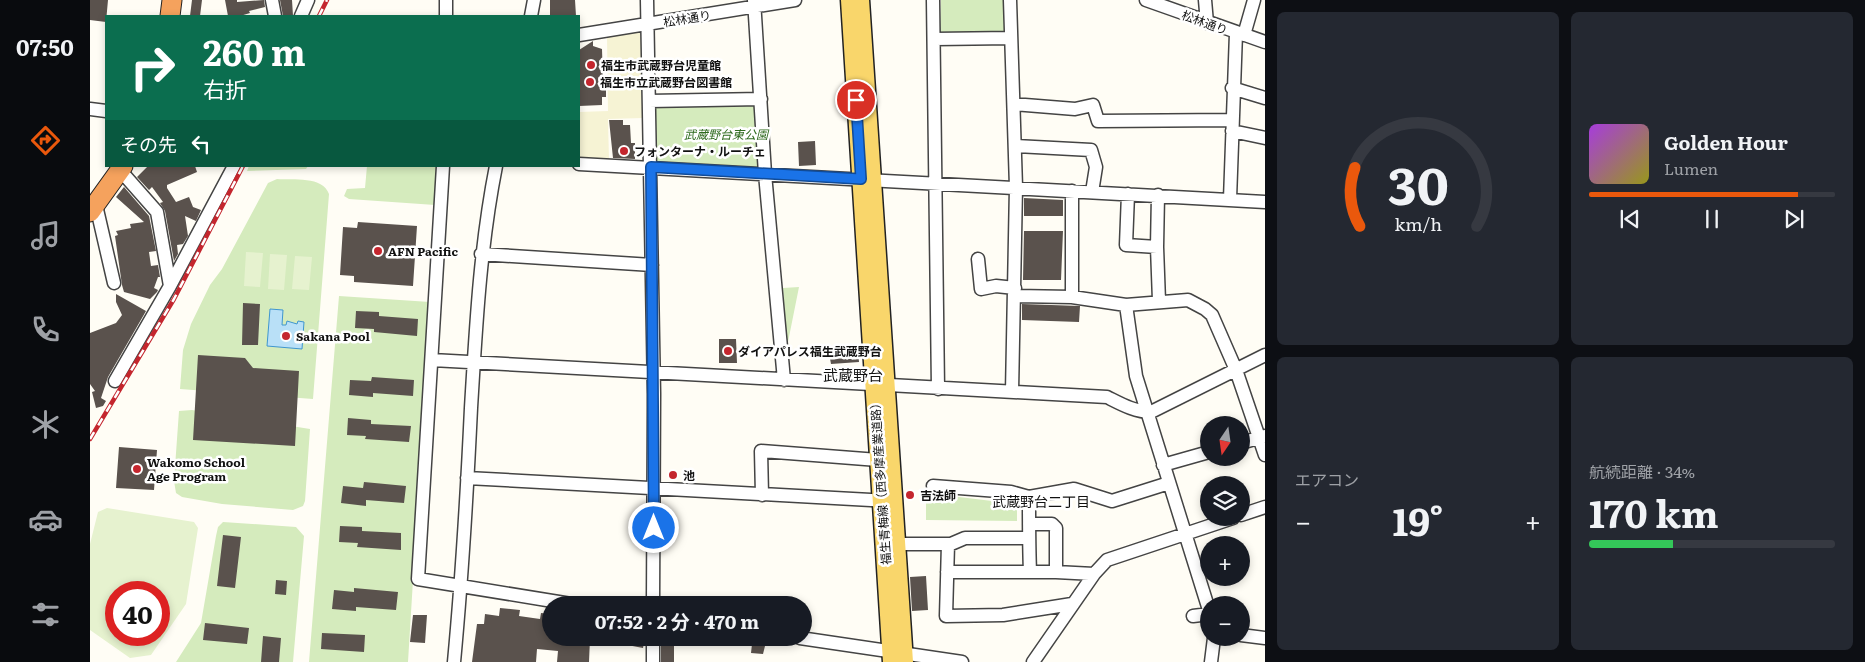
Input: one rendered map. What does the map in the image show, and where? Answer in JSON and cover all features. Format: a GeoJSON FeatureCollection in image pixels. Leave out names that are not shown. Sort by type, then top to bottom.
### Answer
{"type":"FeatureCollection","features":[{"type":"Feature","properties":{"kind":"highway"},"geometry":{"type":"LineString","coordinates":[[160,15],[162,0]]}},
{"type":"Feature","properties":{"kind":"highway"},"geometry":{"type":"LineString","coordinates":[[170,15],[172,0]]}},
{"type":"Feature","properties":{"kind":"highway"},"geometry":{"type":"LineString","coordinates":[[92,203],[117,168]]}},
{"type":"Feature","properties":{"kind":"main road","name":"福生青梅線（西多摩産業道路）"},"geometry":{"type":"LineString","coordinates":[[849,0],[867,179],[898,657]]}},
{"type":"Feature","properties":{"kind":"main road","name":"福生青梅線（西多摩産業道路）"},"geometry":{"type":"LineString","coordinates":[[861,0],[864,42],[867,179]]}},
{"type":"Feature","properties":{"kind":"main road","name":"福生青梅線（西多摩産業道路）"},"geometry":{"type":"LineString","coordinates":[[880,385],[878,460],[898,544],[898,657]]}},
{"type":"Feature","properties":{"kind":"street"},"geometry":{"type":"LineString","coordinates":[[272,0],[275,15]]}},
{"type":"Feature","properties":{"kind":"street"},"geometry":{"type":"LineString","coordinates":[[301,15],[308,0]]}},
{"type":"Feature","properties":{"kind":"street"},"geometry":{"type":"LineString","coordinates":[[446,0],[446,15]]}},
{"type":"Feature","properties":{"kind":"street"},"geometry":{"type":"LineString","coordinates":[[531,15],[534,0]]}},
{"type":"Feature","properties":{"kind":"street"},"geometry":{"type":"LineString","coordinates":[[647,0],[654,373],[653,596]]}},
{"type":"Feature","properties":{"kind":"street","name":"松林通り"},"geometry":{"type":"LineString","coordinates":[[580,36],[755,4],[795,0]]}},
{"type":"Feature","properties":{"kind":"street"},"geometry":{"type":"LineString","coordinates":[[933,0],[937,182],[938,389]]}},
{"type":"Feature","properties":{"kind":"street"},"geometry":{"type":"LineString","coordinates":[[1010,0],[1016,187],[1012,392]]}},
{"type":"Feature","properties":{"kind":"street","name":"松林通り"},"geometry":{"type":"LineString","coordinates":[[1146,0],[1265,42]]}},
{"type":"Feature","properties":{"kind":"street"},"geometry":{"type":"LineString","coordinates":[[1205,0],[1207,23]]}},
{"type":"Feature","properties":{"kind":"street"},"geometry":{"type":"LineString","coordinates":[[1230,199],[1232,88],[1240,34],[1254,0]]}},
{"type":"Feature","properties":{"kind":"street"},"geometry":{"type":"LineString","coordinates":[[755,4],[765,174],[784,380]]}},
{"type":"Feature","properties":{"kind":"street"},"geometry":{"type":"LineString","coordinates":[[935,40],[1011,38]]}},
{"type":"Feature","properties":{"kind":"street"},"geometry":{"type":"LineString","coordinates":[[1232,88],[1265,98]]}},
{"type":"Feature","properties":{"kind":"street"},"geometry":{"type":"LineString","coordinates":[[649,101],[761,99]]}},
{"type":"Feature","properties":{"kind":"street"},"geometry":{"type":"LineString","coordinates":[[1014,104],[1075,109],[1093,105],[1098,121],[1232,125],[1265,138]]}},
{"type":"Feature","properties":{"kind":"street"},"geometry":{"type":"LineString","coordinates":[[90,109],[105,111]]}},
{"type":"Feature","properties":{"kind":"street"},"geometry":{"type":"LineString","coordinates":[[1015,146],[1091,150],[1096,167],[1092,192]]}},
{"type":"Feature","properties":{"kind":"street"},"geometry":{"type":"LineString","coordinates":[[580,164],[937,182],[1265,202]]}},
{"type":"Feature","properties":{"kind":"street"},"geometry":{"type":"LineString","coordinates":[[115,381],[170,286],[233,167]]}},
{"type":"Feature","properties":{"kind":"street"},"geometry":{"type":"LineString","coordinates":[[442,167],[418,579],[542,599]]}},
{"type":"Feature","properties":{"kind":"street"},"geometry":{"type":"LineString","coordinates":[[454,662],[461,586],[481,254],[496,167]]}},
{"type":"Feature","properties":{"kind":"street"},"geometry":{"type":"LineString","coordinates":[[117,168],[157,212],[170,286]]}},
{"type":"Feature","properties":{"kind":"street"},"geometry":{"type":"LineString","coordinates":[[1072,191],[1072,297]]}},
{"type":"Feature","properties":{"kind":"street"},"geometry":{"type":"LineString","coordinates":[[1128,194],[1126,245],[1157,247]]}},
{"type":"Feature","properties":{"kind":"street"},"geometry":{"type":"LineString","coordinates":[[1158,195],[1159,300]]}},
{"type":"Feature","properties":{"kind":"street"},"geometry":{"type":"LineString","coordinates":[[92,203],[114,283]]}},
{"type":"Feature","properties":{"kind":"street"},"geometry":{"type":"LineString","coordinates":[[481,254],[652,265]]}},
{"type":"Feature","properties":{"kind":"street"},"geometry":{"type":"LineString","coordinates":[[978,259],[981,289],[996,286],[1015,292],[1126,304],[1159,300],[1188,300],[1205,309],[1212,315],[1236,370],[1262,437],[1265,456]]}},
{"type":"Feature","properties":{"kind":"street"},"geometry":{"type":"LineString","coordinates":[[1126,304],[1136,376],[1204,596]]}},
{"type":"Feature","properties":{"kind":"street"},"geometry":{"type":"LineString","coordinates":[[432,360],[1107,397],[1131,409],[1151,412],[1265,355]]}},
{"type":"Feature","properties":{"kind":"street"},"geometry":{"type":"LineString","coordinates":[[762,495],[761,451],[878,460]]}},
{"type":"Feature","properties":{"kind":"street"},"geometry":{"type":"LineString","coordinates":[[1163,465],[1200,455]]}},
{"type":"Feature","properties":{"kind":"street"},"geometry":{"type":"LineString","coordinates":[[468,478],[888,501]]}},
{"type":"Feature","properties":{"kind":"street"},"geometry":{"type":"LineString","coordinates":[[933,486],[1011,492],[1029,497],[1074,489],[1112,501],[1169,483]]}},
{"type":"Feature","properties":{"kind":"street"},"geometry":{"type":"LineString","coordinates":[[1029,497],[1028,538],[1030,572]]}},
{"type":"Feature","properties":{"kind":"street"},"geometry":{"type":"LineString","coordinates":[[1250,512],[1265,507]]}},
{"type":"Feature","properties":{"kind":"street"},"geometry":{"type":"LineString","coordinates":[[1028,524],[1052,524],[1056,528],[1056,572]]}},
{"type":"Feature","properties":{"kind":"street"},"geometry":{"type":"LineString","coordinates":[[1032,662],[1094,574],[1107,560],[1206,526]]}},
{"type":"Feature","properties":{"kind":"street"},"geometry":{"type":"LineString","coordinates":[[898,544],[948,544],[965,538],[1028,538]]}},
{"type":"Feature","properties":{"kind":"street"},"geometry":{"type":"LineString","coordinates":[[948,544],[946,616],[1003,615],[1072,604]]}},
{"type":"Feature","properties":{"kind":"street"},"geometry":{"type":"LineString","coordinates":[[947,572],[1094,574]]}},
{"type":"Feature","properties":{"kind":"street"},"geometry":{"type":"LineString","coordinates":[[1193,616],[1200,615]]}},
{"type":"Feature","properties":{"kind":"street"},"geometry":{"type":"LineString","coordinates":[[1250,636],[1265,638]]}},
{"type":"Feature","properties":{"kind":"street"},"geometry":{"type":"LineString","coordinates":[[812,640],[898,657],[962,662]]}},
{"type":"Feature","properties":{"kind":"street"},"geometry":{"type":"LineString","coordinates":[[653,646],[653,662]]}},
{"type":"Feature","properties":{"kind":"street"},"geometry":{"type":"LineString","coordinates":[[1211,662],[1213,646]]}},
{"type":"Feature","properties":{"kind":"shaded area"},"geometry":{"type":"Polygon","coordinates":[[[639,32],[642,35],[643,118],[608,119],[609,160],[580,158],[580,112],[608,111],[607,36],[639,32]]]}},
{"type":"Feature","properties":{"kind":"green space"},"geometry":{"type":"Polygon","coordinates":[[[941,0],[1008,0],[1009,34],[940,36],[941,0]]]}},
{"type":"Feature","properties":{"kind":"green space","name":"武蔵野台東公園"},"geometry":{"type":"Polygon","coordinates":[[[755,102],[761,164],[758,168],[655,161],[652,106],[755,102]]]}},
{"type":"Feature","properties":{"kind":"green space"},"geometry":{"type":"Polygon","coordinates":[[[249,167],[307,167],[306,169],[247,171],[249,167]]]}},
{"type":"Feature","properties":{"kind":"green space"},"geometry":{"type":"Polygon","coordinates":[[[367,167],[436,167],[435,205],[349,199],[344,196],[347,189],[365,188],[367,167]]]}},
{"type":"Feature","properties":{"kind":"green space"},"geometry":{"type":"Polygon","coordinates":[[[277,179],[299,179],[321,184],[329,194],[313,399],[180,389],[183,350],[191,324],[210,285],[222,269],[268,183],[277,179]]]}},
{"type":"Feature","properties":{"kind":"green space"},"geometry":{"type":"Polygon","coordinates":[[[246,252],[263,253],[260,287],[244,286],[246,252]]]}},
{"type":"Feature","properties":{"kind":"green space"},"geometry":{"type":"Polygon","coordinates":[[[270,254],[287,255],[284,290],[268,289],[270,254]]]}},
{"type":"Feature","properties":{"kind":"green space"},"geometry":{"type":"Polygon","coordinates":[[[295,256],[312,257],[309,290],[292,289],[295,256]]]}},
{"type":"Feature","properties":{"kind":"green space"},"geometry":{"type":"Polygon","coordinates":[[[799,287],[787,347],[783,288],[799,287]]]}},
{"type":"Feature","properties":{"kind":"green space"},"geometry":{"type":"Polygon","coordinates":[[[339,296],[430,302],[408,662],[309,662],[339,296]]]}},
{"type":"Feature","properties":{"kind":"green space"},"geometry":{"type":"Polygon","coordinates":[[[192,410],[310,429],[305,501],[303,506],[293,510],[222,504],[182,497],[176,493],[174,481],[179,411],[192,410]]]}},
{"type":"Feature","properties":{"kind":"green space"},"geometry":{"type":"Polygon","coordinates":[[[926,493],[1017,504],[1017,521],[926,520],[926,493]]]}},
{"type":"Feature","properties":{"kind":"green space"},"geometry":{"type":"Polygon","coordinates":[[[107,508],[194,522],[198,528],[186,604],[170,627],[170,581],[105,581],[105,640],[90,630],[90,544],[98,512],[107,508]]]}},
{"type":"Feature","properties":{"kind":"green space"},"geometry":{"type":"Polygon","coordinates":[[[223,522],[296,527],[304,536],[293,662],[176,662],[201,623],[216,536],[218,527],[223,522]]]}},
{"type":"Feature","properties":{"kind":"green space"},"geometry":{"type":"Polygon","coordinates":[[[113,646],[157,646],[151,655],[130,658],[113,646]]]}},
{"type":"Feature","properties":{"kind":"water","name":"Sakana Pool"},"geometry":{"type":"Polygon","coordinates":[[[270,309],[283,310],[282,325],[286,325],[287,321],[297,324],[298,321],[304,322],[302,349],[267,346],[270,309]]]}},
{"type":"Feature","properties":{"kind":"building"},"geometry":{"type":"Polygon","coordinates":[[[90,0],[108,0],[105,22],[90,20],[90,0]]]}},
{"type":"Feature","properties":{"kind":"building"},"geometry":{"type":"Polygon","coordinates":[[[192,0],[202,0],[200,15],[190,15],[192,0]]]}},
{"type":"Feature","properties":{"kind":"building"},"geometry":{"type":"Polygon","coordinates":[[[225,0],[237,0],[237,2],[264,0],[265,7],[249,11],[250,13],[243,15],[228,15],[225,0]]]}},
{"type":"Feature","properties":{"kind":"building"},"geometry":{"type":"Polygon","coordinates":[[[280,0],[292,0],[293,15],[283,15],[280,0]]]}},
{"type":"Feature","properties":{"kind":"building"},"geometry":{"type":"Polygon","coordinates":[[[550,0],[575,0],[576,15],[550,15],[550,0]]]}},
{"type":"Feature","properties":{"kind":"building"},"geometry":{"type":"Polygon","coordinates":[[[593,41],[593,46],[602,49],[603,82],[606,82],[606,97],[602,97],[602,105],[580,106],[580,49],[593,41]]]}},
{"type":"Feature","properties":{"kind":"building"},"geometry":{"type":"Polygon","coordinates":[[[609,120],[623,120],[623,125],[630,125],[631,143],[635,143],[635,159],[613,158],[609,120]]]}},
{"type":"Feature","properties":{"kind":"building"},"geometry":{"type":"Polygon","coordinates":[[[815,141],[816,165],[799,166],[798,142],[815,141]]]}},
{"type":"Feature","properties":{"kind":"building"},"geometry":{"type":"Polygon","coordinates":[[[147,167],[195,167],[197,172],[167,185],[176,202],[189,197],[193,207],[201,210],[196,221],[185,216],[188,236],[183,244],[177,245],[178,254],[174,261],[165,211],[160,203],[163,202],[152,187],[149,190],[137,177],[147,167]]]}},
{"type":"Feature","properties":{"kind":"building"},"geometry":{"type":"Polygon","coordinates":[[[124,187],[149,216],[156,251],[149,252],[151,266],[158,265],[160,277],[158,277],[154,288],[158,290],[150,299],[124,292],[122,285],[115,236],[118,235],[116,231],[131,228],[130,224],[144,222],[116,197],[124,187]]]}},
{"type":"Feature","properties":{"kind":"building"},"geometry":{"type":"Polygon","coordinates":[[[1024,198],[1063,200],[1063,216],[1024,216],[1024,198]]]}},
{"type":"Feature","properties":{"kind":"building","name":"AFN Pacific"},"geometry":{"type":"Polygon","coordinates":[[[358,222],[417,226],[413,286],[354,282],[354,276],[340,275],[343,227],[357,228],[358,222]]]}},
{"type":"Feature","properties":{"kind":"building"},"geometry":{"type":"Polygon","coordinates":[[[1024,231],[1063,231],[1061,280],[1023,280],[1024,231]]]}},
{"type":"Feature","properties":{"kind":"building"},"geometry":{"type":"Polygon","coordinates":[[[116,294],[146,311],[108,377],[101,398],[106,401],[103,406],[96,408],[92,392],[95,391],[90,384],[90,333],[116,323],[122,315],[116,302],[116,294]]]}},
{"type":"Feature","properties":{"kind":"building"},"geometry":{"type":"Polygon","coordinates":[[[243,303],[260,304],[258,345],[242,345],[243,303]]]}},
{"type":"Feature","properties":{"kind":"building"},"geometry":{"type":"Polygon","coordinates":[[[1022,304],[1080,306],[1079,322],[1022,320],[1022,304]]]}},
{"type":"Feature","properties":{"kind":"building"},"geometry":{"type":"Polygon","coordinates":[[[356,311],[379,312],[379,316],[418,319],[417,336],[374,332],[374,329],[355,328],[356,311]]]}},
{"type":"Feature","properties":{"kind":"building","name":"ダイアパレス福生武蔵野台"},"geometry":{"type":"Polygon","coordinates":[[[719,339],[736,339],[737,363],[719,363],[719,339]]]}},
{"type":"Feature","properties":{"kind":"building"},"geometry":{"type":"Polygon","coordinates":[[[858,350],[859,362],[831,364],[829,353],[858,350]]]}},
{"type":"Feature","properties":{"kind":"building"},"geometry":{"type":"Polygon","coordinates":[[[198,355],[245,358],[253,368],[299,371],[295,446],[193,440],[198,355]]]}},
{"type":"Feature","properties":{"kind":"building"},"geometry":{"type":"Polygon","coordinates":[[[372,377],[414,380],[413,396],[373,393],[373,397],[349,395],[350,380],[371,381],[372,377]]]}},
{"type":"Feature","properties":{"kind":"building"},"geometry":{"type":"Polygon","coordinates":[[[348,418],[371,420],[371,424],[411,426],[409,442],[365,439],[366,436],[347,435],[348,418]]]}},
{"type":"Feature","properties":{"kind":"building","name":"Wakomo School Age Program"},"geometry":{"type":"Polygon","coordinates":[[[119,447],[157,450],[154,490],[116,488],[119,447]]]}},
{"type":"Feature","properties":{"kind":"building"},"geometry":{"type":"Polygon","coordinates":[[[364,482],[406,486],[404,503],[366,500],[366,506],[341,503],[343,486],[363,488],[364,482]]]}},
{"type":"Feature","properties":{"kind":"building"},"geometry":{"type":"Polygon","coordinates":[[[340,526],[362,527],[362,531],[401,533],[401,550],[357,547],[358,543],[339,542],[340,526]]]}},
{"type":"Feature","properties":{"kind":"building"},"geometry":{"type":"Polygon","coordinates":[[[223,535],[241,537],[235,588],[217,586],[223,535]]]}},
{"type":"Feature","properties":{"kind":"building"},"geometry":{"type":"Polygon","coordinates":[[[926,576],[928,610],[912,611],[910,577],[926,576]]]}},
{"type":"Feature","properties":{"kind":"building"},"geometry":{"type":"Polygon","coordinates":[[[276,580],[287,581],[286,595],[275,594],[276,580]]]}},
{"type":"Feature","properties":{"kind":"building"},"geometry":{"type":"Polygon","coordinates":[[[354,588],[398,592],[396,610],[356,607],[356,611],[332,609],[334,590],[354,592],[354,588]]]}},
{"type":"Feature","properties":{"kind":"building"},"geometry":{"type":"Polygon","coordinates":[[[500,608],[520,610],[519,616],[540,619],[542,613],[542,646],[590,646],[589,662],[557,662],[558,651],[537,649],[536,662],[472,662],[477,624],[484,624],[485,614],[499,616],[500,608]]]}},
{"type":"Feature","properties":{"kind":"building"},"geometry":{"type":"Polygon","coordinates":[[[413,615],[427,615],[425,643],[410,642],[413,615]]]}},
{"type":"Feature","properties":{"kind":"building"},"geometry":{"type":"Polygon","coordinates":[[[205,623],[249,628],[247,644],[203,640],[205,623]]]}},
{"type":"Feature","properties":{"kind":"building"},"geometry":{"type":"Polygon","coordinates":[[[322,633],[365,635],[364,652],[321,649],[322,633]]]}},
{"type":"Feature","properties":{"kind":"building"},"geometry":{"type":"Polygon","coordinates":[[[263,636],[281,638],[279,662],[261,662],[263,636]]]}},
{"type":"Feature","properties":{"kind":"building"},"geometry":{"type":"Polygon","coordinates":[[[661,646],[674,646],[674,662],[661,662],[661,646]]]}},
{"type":"Feature","properties":{"kind":"building"},"geometry":{"type":"Polygon","coordinates":[[[752,646],[765,646],[763,654],[751,653],[752,646]]]}},
{"type":"Feature","properties":{"kind":"railway"},"geometry":{"type":"LineString","coordinates":[[320,15],[327,0]]}},
{"type":"Feature","properties":{"kind":"railway"},"geometry":{"type":"LineString","coordinates":[[90,439],[174,299],[242,167]]}},
{"type":"Feature","properties":{"kind":"place","name":"福生市武蔵野台児童館"},"geometry":{"type":"Point","coordinates":[591,65]}},
{"type":"Feature","properties":{"kind":"place","name":"福生市立武蔵野台図書館"},"geometry":{"type":"Point","coordinates":[590,82]}},
{"type":"Feature","properties":{"kind":"place","name":"フォンターナ・ルーチェ"},"geometry":{"type":"Point","coordinates":[624,151]}},
{"type":"Feature","properties":{"kind":"place","name":"AFN Pacific"},"geometry":{"type":"Point","coordinates":[378,251]}},
{"type":"Feature","properties":{"kind":"place","name":"Sakana Pool"},"geometry":{"type":"Point","coordinates":[286,336]}},
{"type":"Feature","properties":{"kind":"place","name":"ダイアパレス福生武蔵野台"},"geometry":{"type":"Point","coordinates":[728,351]}},
{"type":"Feature","properties":{"kind":"place","name":"Wakomo School Age Program"},"geometry":{"type":"Point","coordinates":[137,469]}},
{"type":"Feature","properties":{"kind":"place","name":"池"},"geometry":{"type":"Point","coordinates":[673,475]}},
{"type":"Feature","properties":{"kind":"place","name":"吉法師"},"geometry":{"type":"Point","coordinates":[910,495]}},
{"type":"Feature","properties":{"kind":"district","name":"武蔵野台"},"geometry":{"type":"Point","coordinates":[853,374]}},
{"type":"Feature","properties":{"kind":"district","name":"武蔵野台二丁目"},"geometry":{"type":"Point","coordinates":[1041,501]}},
{"type":"Feature","properties":{"kind":"route"},"geometry":{"type":"LineString","coordinates":[[654,528],[651,167],[861,179],[856,100]]}}]}
